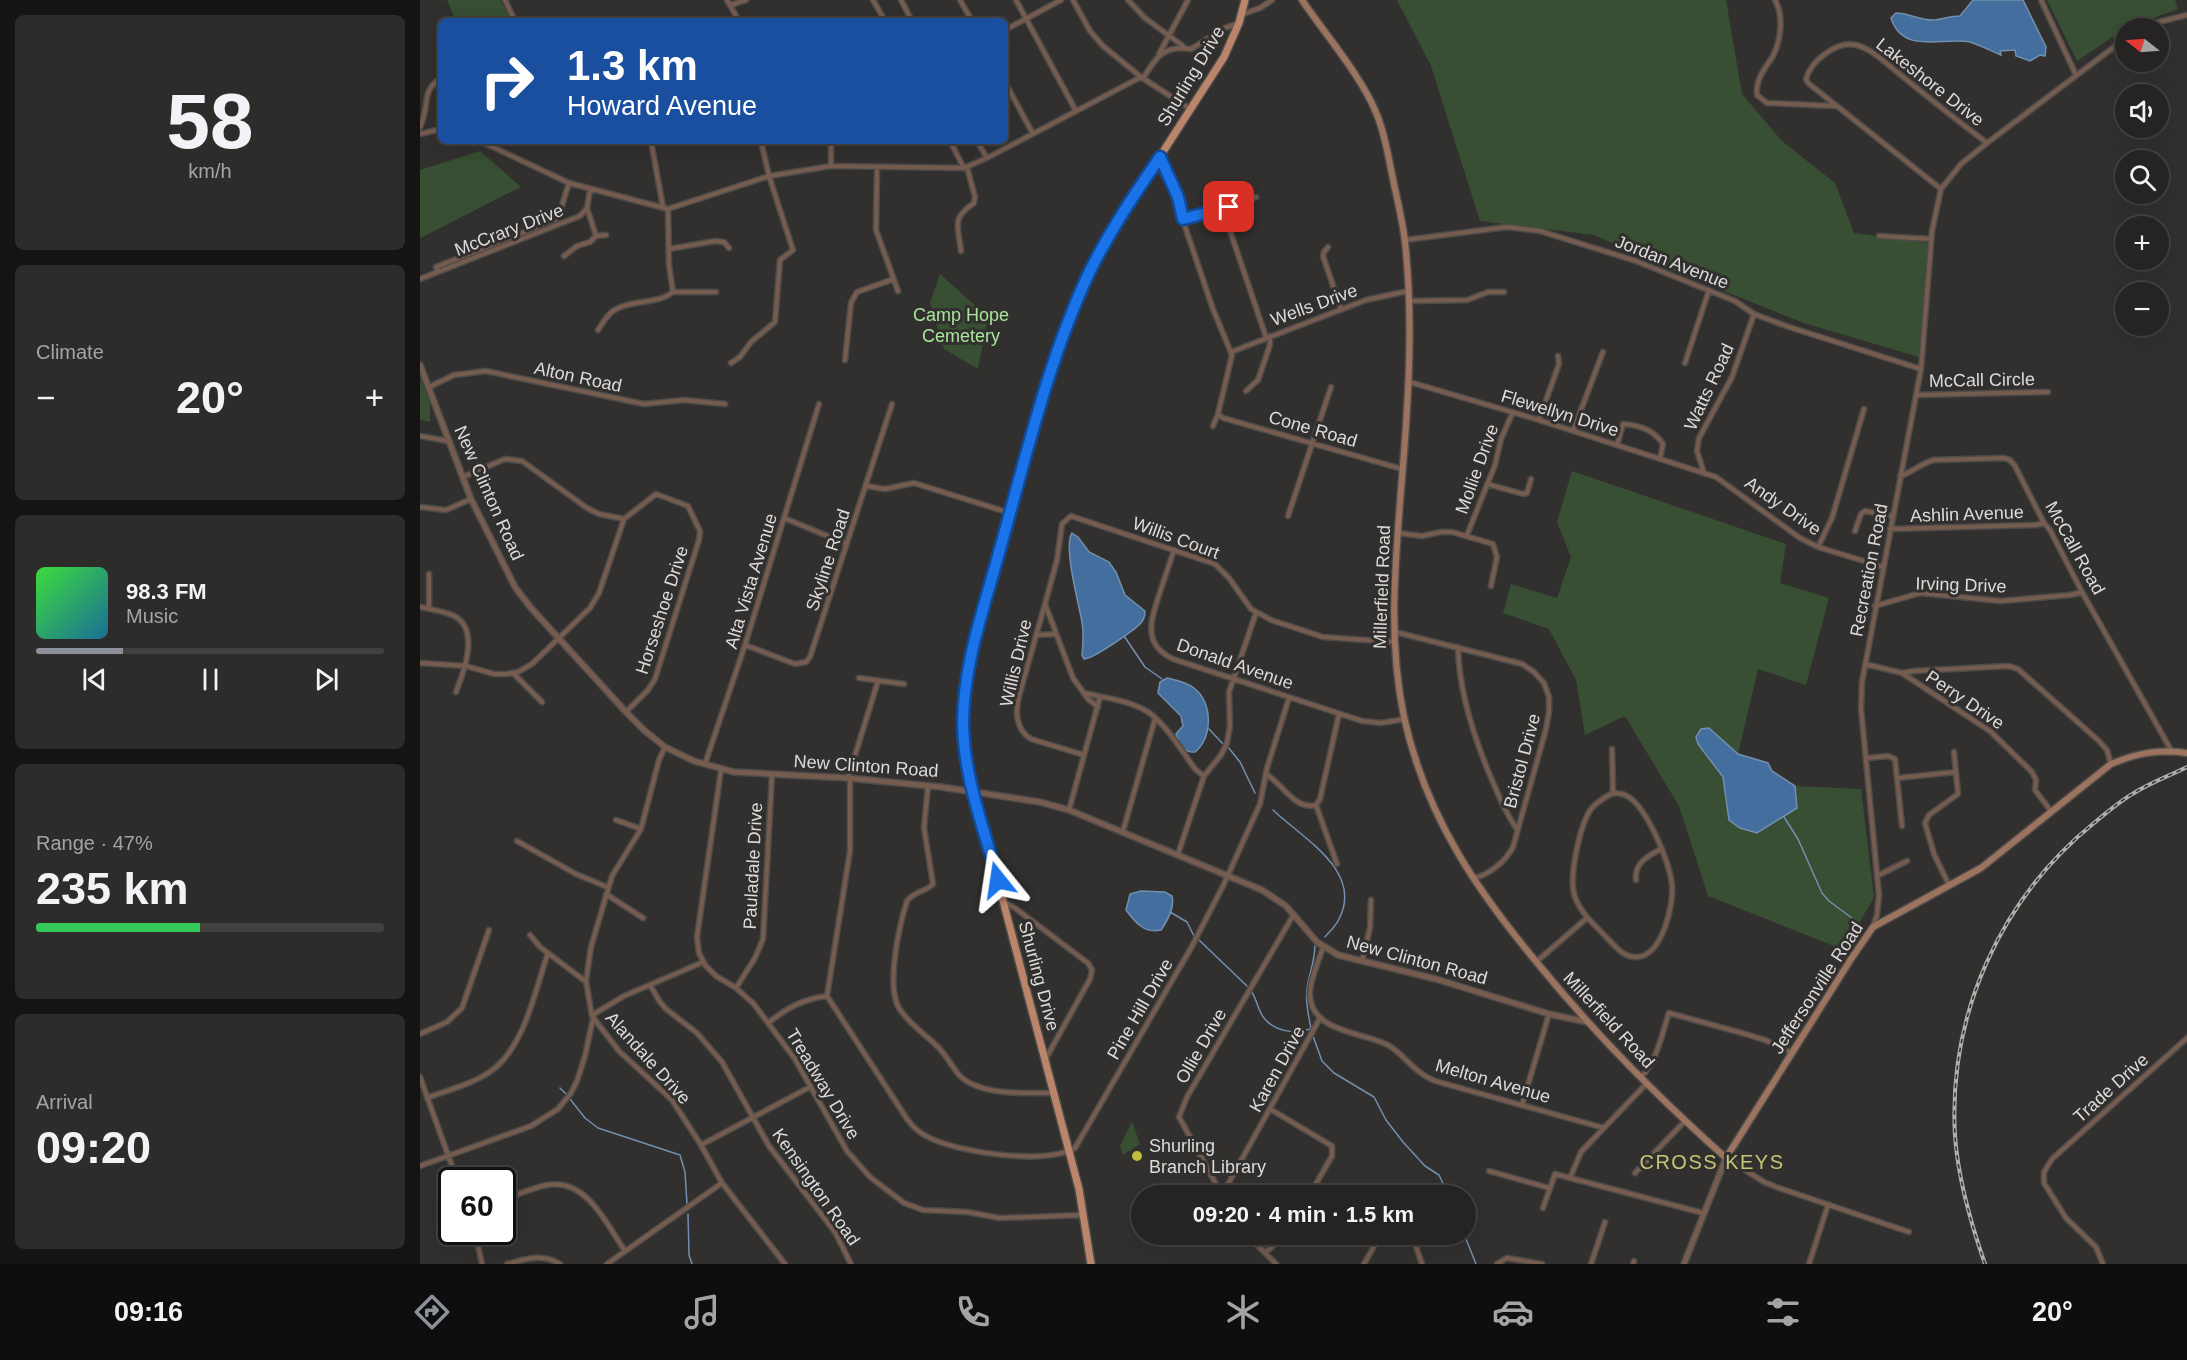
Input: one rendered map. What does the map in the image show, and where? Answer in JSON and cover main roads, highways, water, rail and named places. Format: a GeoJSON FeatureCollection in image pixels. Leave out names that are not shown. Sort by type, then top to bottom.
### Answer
{"type":"FeatureCollection","features":[{"type":"Feature","properties":{"kind":"main road","name":"Shurling Drive"},"geometry":{"type":"LineString","coordinates":[[1091,1264],[1085,1215],[974,792],[964,736],[964,699],[967,676],[1010,514],[1061,342],[1078,298],[1107,239],[1224,57],[1239,23],[1245,0]]}},
{"type":"Feature","properties":{"kind":"main road","name":"Millerfield Road"},"geometry":{"type":"LineString","coordinates":[[1302,0],[1365,91],[1375,110],[1386,144],[1405,240],[1408,291],[1407,383],[1403,469],[1393,585],[1394,642],[1405,719],[1429,796],[1472,878],[1536,962],[1587,1022],[1685,1121],[1726,1158]]}},
{"type":"Feature","properties":{"kind":"main road","name":"Jeffersonville Road"},"geometry":{"type":"LineString","coordinates":[[1726,1158],[1873,927],[1962,880],[1996,857],[2111,764],[2138,754],[2171,750],[2187,753]]}},
{"type":"Feature","properties":{"kind":"water"},"geometry":{"type":"Polygon","coordinates":[[[1973,0],[2023,0],[2046,47],[2045,56],[2040,55],[2030,61],[2016,56],[2015,50],[2000,51],[2001,55],[1970,42],[1915,41],[1905,37],[1897,30],[1891,18],[1896,13],[1930,20],[1960,16],[1973,0]]]}},
{"type":"Feature","properties":{"kind":"water"},"geometry":{"type":"Polygon","coordinates":[[[1072,533],[1078,537],[1089,552],[1109,562],[1116,572],[1125,595],[1145,611],[1143,619],[1136,628],[1104,650],[1084,659],[1082,655],[1083,626],[1070,563],[1069,550],[1072,533]]]}},
{"type":"Feature","properties":{"kind":"water"},"geometry":{"type":"Polygon","coordinates":[[[1167,678],[1191,686],[1205,702],[1208,729],[1201,746],[1195,752],[1187,751],[1180,744],[1176,734],[1183,726],[1181,716],[1158,693],[1160,682],[1167,678]]]}},
{"type":"Feature","properties":{"kind":"water"},"geometry":{"type":"Polygon","coordinates":[[[1709,728],[1738,754],[1768,763],[1772,771],[1795,786],[1797,808],[1757,833],[1740,828],[1729,820],[1723,777],[1698,744],[1696,737],[1701,729],[1709,728]]]}},
{"type":"Feature","properties":{"kind":"water"},"geometry":{"type":"Polygon","coordinates":[[[1141,891],[1165,892],[1172,896],[1171,910],[1161,930],[1145,929],[1126,910],[1130,894],[1141,891]]]}},
{"type":"Feature","properties":{"kind":"waterway"},"geometry":{"type":"LineString","coordinates":[[1124,636],[1145,667],[1162,679]]}},
{"type":"Feature","properties":{"kind":"waterway"},"geometry":{"type":"LineString","coordinates":[[1209,729],[1223,744]]}},
{"type":"Feature","properties":{"kind":"waterway"},"geometry":{"type":"LineString","coordinates":[[1228,747],[1240,762],[1255,793]]}},
{"type":"Feature","properties":{"kind":"waterway"},"geometry":{"type":"LineString","coordinates":[[1273,810],[1313,844],[1337,871],[1343,886],[1345,902],[1339,919],[1325,937]]}},
{"type":"Feature","properties":{"kind":"waterway"},"geometry":{"type":"LineString","coordinates":[[1784,817],[1798,839],[1822,893],[1860,924]]}},
{"type":"Feature","properties":{"kind":"waterway"},"geometry":{"type":"LineString","coordinates":[[1170,912],[1187,922],[1194,936]]}},
{"type":"Feature","properties":{"kind":"waterway"},"geometry":{"type":"LineString","coordinates":[[1199,940],[1247,986]]}},
{"type":"Feature","properties":{"kind":"waterway"},"geometry":{"type":"LineString","coordinates":[[1311,1029],[1307,994],[1315,945]]}},
{"type":"Feature","properties":{"kind":"waterway"},"geometry":{"type":"LineString","coordinates":[[1251,991],[1262,1015],[1269,1023],[1286,1031],[1310,1029]]}},
{"type":"Feature","properties":{"kind":"waterway"},"geometry":{"type":"LineString","coordinates":[[1313,1036],[1322,1061],[1334,1073],[1374,1097],[1386,1120],[1403,1142],[1425,1166],[1439,1175],[1444,1185]]}},
{"type":"Feature","properties":{"kind":"waterway"},"geometry":{"type":"LineString","coordinates":[[560,1088],[566,1094]]}},
{"type":"Feature","properties":{"kind":"waterway"},"geometry":{"type":"LineString","coordinates":[[570,1099],[585,1118],[598,1128],[680,1155],[685,1172],[687,1204]]}},
{"type":"Feature","properties":{"kind":"waterway"},"geometry":{"type":"LineString","coordinates":[[688,1214],[689,1255],[692,1264]]}},
{"type":"Feature","properties":{"kind":"waterway"},"geometry":{"type":"LineString","coordinates":[[1468,1245],[1476,1264]]}},
{"type":"Feature","properties":{"kind":"railway"},"geometry":{"type":"LineString","coordinates":[[1985,1264],[1970,1217],[1959,1168],[1955,1136],[1955,1091],[1961,1047],[1971,1004],[1987,963],[2007,924],[2032,887],[2061,853],[2124,800],[2146,786],[2187,767]]}},
{"type":"Feature","properties":{"kind":"place","name":"Shurling Branch Library"},"geometry":{"type":"Point","coordinates":[1137,1156]}},
{"type":"Feature","properties":{"kind":"district","name":"CROSS KEYS"},"geometry":{"type":"Point","coordinates":[1712,1162]}},
{"type":"Feature","properties":{"kind":"park label","name":"Camp Hope Cemetery"},"geometry":{"type":"Point","coordinates":[961,325]}}]}
